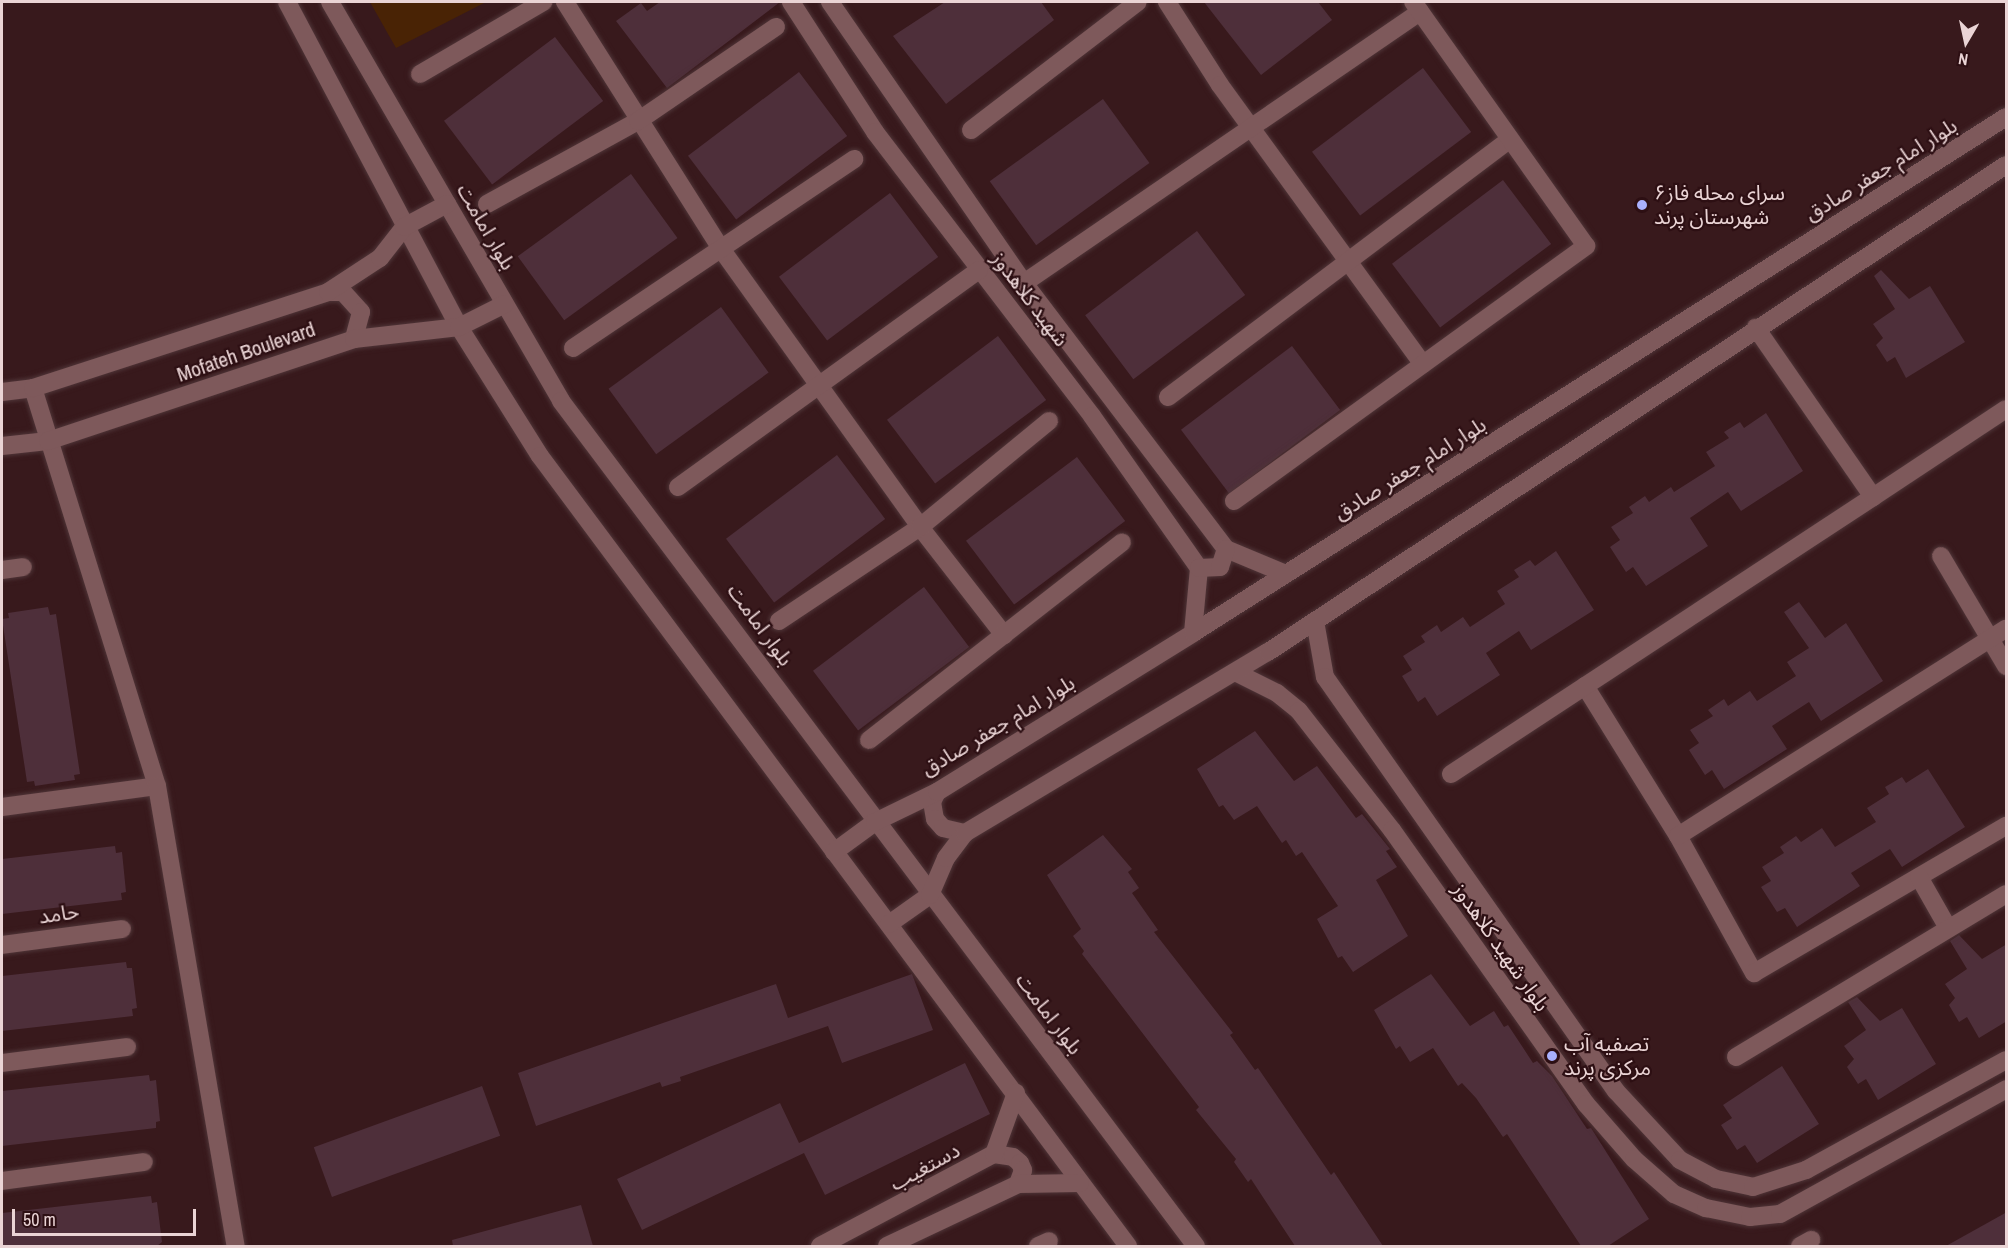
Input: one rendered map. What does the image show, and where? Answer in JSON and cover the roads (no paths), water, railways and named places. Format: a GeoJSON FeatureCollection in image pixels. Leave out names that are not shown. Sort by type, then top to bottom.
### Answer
{"type":"FeatureCollection","features":[{"type":"Feature","properties":{"kind":"street"},"geometry":{"type":"LineString","coordinates":[[287,2],[404,227],[459,327],[540,456],[1128,1246]]}},
{"type":"Feature","properties":{"kind":"street","name":"بلوار امامت"},"geometry":{"type":"LineString","coordinates":[[330,2],[561,401],[700,582],[875,822],[1196,1246]]}},
{"type":"Feature","properties":{"kind":"street"},"geometry":{"type":"LineString","coordinates":[[420,74],[543,2]]}},
{"type":"Feature","properties":{"kind":"street"},"geometry":{"type":"LineString","coordinates":[[565,2],[638,121],[722,250],[920,527],[1004,635]]}},
{"type":"Feature","properties":{"kind":"street","name":"شهید کلاهدوز"},"geometry":{"type":"LineString","coordinates":[[791,2],[875,132],[1092,416],[1199,568]]}},
{"type":"Feature","properties":{"kind":"street","name":"شهید کلاهدوز"},"geometry":{"type":"LineString","coordinates":[[830,2],[1024,283],[1226,549]]}},
{"type":"Feature","properties":{"kind":"street"},"geometry":{"type":"LineString","coordinates":[[971,130],[1138,2]]}},
{"type":"Feature","properties":{"kind":"street"},"geometry":{"type":"LineString","coordinates":[[1167,2],[1250,126],[1423,364]]}},
{"type":"Feature","properties":{"kind":"street"},"geometry":{"type":"LineString","coordinates":[[1024,283],[1416,7],[1508,141],[1586,246],[1234,501]]}},
{"type":"Feature","properties":{"kind":"street"},"geometry":{"type":"LineString","coordinates":[[488,204],[638,121],[776,27]]}},
{"type":"Feature","properties":{"kind":"street","name":"بلوار امام جعفر صادق"},"geometry":{"type":"LineString","coordinates":[[834,852],[875,822],[937,792],[1193,633],[2007,117]]}},
{"type":"Feature","properties":{"kind":"street"},"geometry":{"type":"LineString","coordinates":[[1168,397],[1508,141]]}},
{"type":"Feature","properties":{"kind":"street"},"geometry":{"type":"LineString","coordinates":[[573,348],[722,250],[854,159]]}},
{"type":"Feature","properties":{"kind":"street"},"geometry":{"type":"LineString","coordinates":[[889,924],[930,895],[946,858],[964,832],[1235,672],[1315,621],[1756,328],[2007,165]]}},
{"type":"Feature","properties":{"kind":"street","name":"Mofateh Boulevard"},"geometry":{"type":"LineString","coordinates":[[2,392],[33,388],[328,292],[380,258],[404,227],[447,204]]}},
{"type":"Feature","properties":{"kind":"street"},"geometry":{"type":"LineString","coordinates":[[678,487],[979,270]]}},
{"type":"Feature","properties":{"kind":"street"},"geometry":{"type":"LineString","coordinates":[[328,292],[342,292],[355,300],[361,312],[361,327],[354,339]]}},
{"type":"Feature","properties":{"kind":"street","name":"Mofateh Boulevard"},"geometry":{"type":"LineString","coordinates":[[2,446],[48,441],[354,339],[459,327],[505,304]]}},
{"type":"Feature","properties":{"kind":"street"},"geometry":{"type":"LineString","coordinates":[[1756,328],[1873,496]]}},
{"type":"Feature","properties":{"kind":"street"},"geometry":{"type":"LineString","coordinates":[[33,388],[158,786],[236,1246]]}},
{"type":"Feature","properties":{"kind":"street"},"geometry":{"type":"LineString","coordinates":[[1092,416],[1113,400]]}},
{"type":"Feature","properties":{"kind":"street"},"geometry":{"type":"LineString","coordinates":[[1451,774],[2007,409]]}},
{"type":"Feature","properties":{"kind":"street"},"geometry":{"type":"LineString","coordinates":[[779,621],[920,527],[1049,421]]}},
{"type":"Feature","properties":{"kind":"street"},"geometry":{"type":"LineString","coordinates":[[869,740],[1122,542]]}},
{"type":"Feature","properties":{"kind":"street"},"geometry":{"type":"LineString","coordinates":[[1193,633],[1199,568],[1220,567],[1226,549],[1286,574]]}},
{"type":"Feature","properties":{"kind":"street"},"geometry":{"type":"LineString","coordinates":[[1941,556],[2007,666]]}},
{"type":"Feature","properties":{"kind":"street"},"geometry":{"type":"LineString","coordinates":[[2,570],[23,567]]}},
{"type":"Feature","properties":{"kind":"street","name":"بلوار شهید کلاهدوز"},"geometry":{"type":"LineString","coordinates":[[1315,621],[1324,677],[1616,1091],[1680,1161],[1716,1179],[1753,1186],[1806,1170],[2007,1060]]}},
{"type":"Feature","properties":{"kind":"street"},"geometry":{"type":"LineString","coordinates":[[1678,836],[2007,629]]}},
{"type":"Feature","properties":{"kind":"street","name":"بلوار شهید کلاهدوز"},"geometry":{"type":"LineString","coordinates":[[1235,672],[1277,693],[1299,711],[1392,830],[1586,1104],[1634,1159],[1674,1194],[1706,1208],[1750,1217],[1780,1214],[2007,1089]]}},
{"type":"Feature","properties":{"kind":"street"},"geometry":{"type":"LineString","coordinates":[[1586,686],[1678,836],[1754,973],[2007,826]]}},
{"type":"Feature","properties":{"kind":"street"},"geometry":{"type":"LineString","coordinates":[[2,807],[158,786]]}},
{"type":"Feature","properties":{"kind":"street"},"geometry":{"type":"LineString","coordinates":[[937,792],[932,802],[935,819],[943,828],[964,832]]}},
{"type":"Feature","properties":{"kind":"street"},"geometry":{"type":"LineString","coordinates":[[1919,877],[1948,928]]}},
{"type":"Feature","properties":{"kind":"street"},"geometry":{"type":"LineString","coordinates":[[1736,1057],[2007,894]]}},
{"type":"Feature","properties":{"kind":"street","name":"حامد"},"geometry":{"type":"LineString","coordinates":[[2,945],[122,928]]}},
{"type":"Feature","properties":{"kind":"street"},"geometry":{"type":"LineString","coordinates":[[2,1063],[127,1047]]}},
{"type":"Feature","properties":{"kind":"street","name":"دستغیب"},"geometry":{"type":"LineString","coordinates":[[820,1246],[994,1154],[1016,1094]]}},
{"type":"Feature","properties":{"kind":"street"},"geometry":{"type":"LineString","coordinates":[[994,1154],[1013,1156],[1020,1163],[1023,1170],[1018,1184]]}},
{"type":"Feature","properties":{"kind":"street"},"geometry":{"type":"LineString","coordinates":[[2,1181],[144,1162]]}},
{"type":"Feature","properties":{"kind":"street"},"geometry":{"type":"LineString","coordinates":[[887,1246],[1018,1184],[1080,1183]]}},
{"type":"Feature","properties":{"kind":"place","name":"سرای محله فاز۶ شهرستان پرند"},"geometry":{"type":"Point","coordinates":[1642,205]}},
{"type":"Feature","properties":{"kind":"place","name":"تصفیه آب مرکزی پرند"},"geometry":{"type":"Point","coordinates":[1552,1056]}}]}
